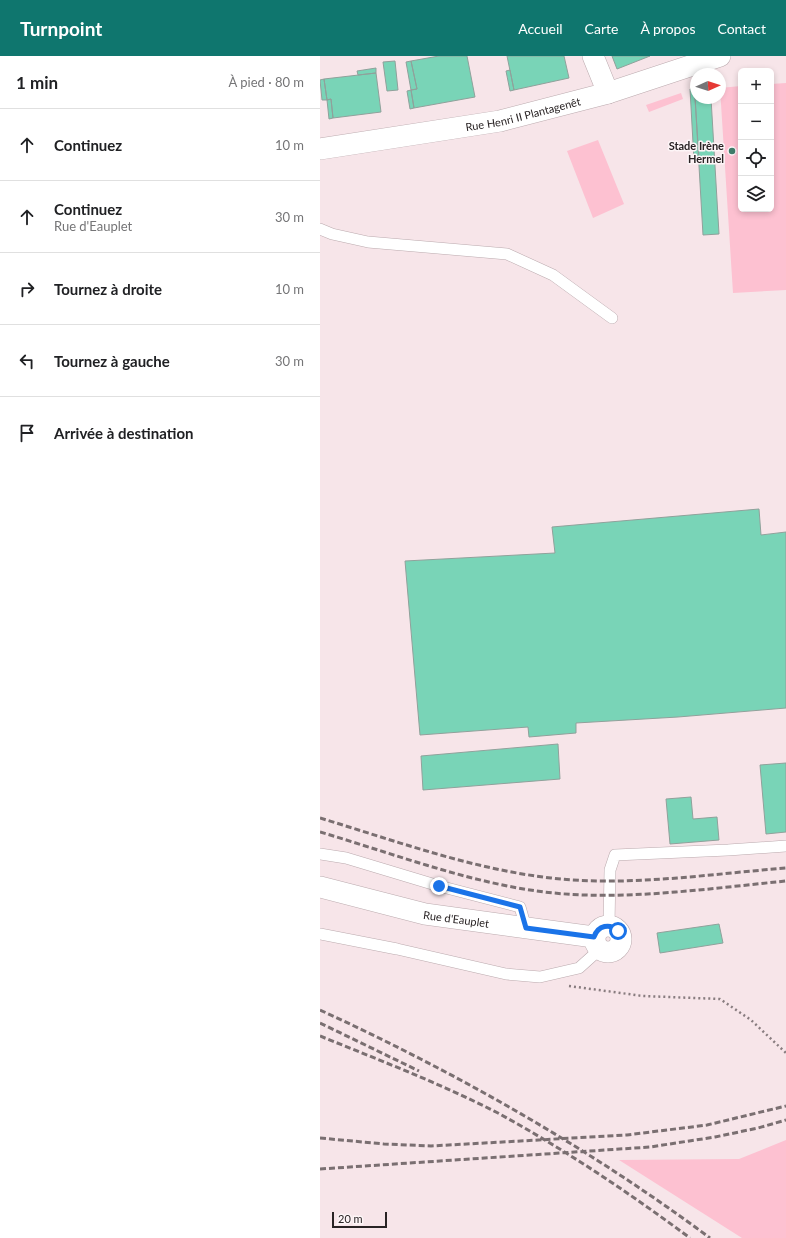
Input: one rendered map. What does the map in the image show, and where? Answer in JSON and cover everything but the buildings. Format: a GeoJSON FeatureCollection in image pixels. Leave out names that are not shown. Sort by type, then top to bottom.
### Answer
{"type":"FeatureCollection","features":[{"type":"Feature","properties":{"kind":"street"},"geometry":{"type":"LineString","coordinates":[[593,56],[608,93]]}},
{"type":"Feature","properties":{"kind":"street","name":"Rue Henri II Plantagenêt"},"geometry":{"type":"LineString","coordinates":[[320,148],[500,121],[608,93],[720,56]]}},
{"type":"Feature","properties":{"kind":"street","name":"Rue d'Eauplet"},"geometry":{"type":"LineString","coordinates":[[320,887],[425,914],[601,938]]}},
{"type":"Feature","properties":{"kind":"lane"},"geometry":{"type":"LineString","coordinates":[[320,229],[332,234],[368,242],[507,254],[553,275],[612,318]]}},
{"type":"Feature","properties":{"kind":"lane"},"geometry":{"type":"LineString","coordinates":[[320,934],[397,949],[506,974],[540,977],[579,968],[601,938],[610,870],[615,855],[786,846]]}},
{"type":"Feature","properties":{"kind":"lane"},"geometry":{"type":"LineString","coordinates":[[320,854],[346,858],[439,886],[520,907],[526,928]]}},
{"type":"Feature","properties":{"kind":"path"},"geometry":{"type":"LineString","coordinates":[[568,986],[643,996],[720,999],[751,1020],[786,1053]]}},
{"type":"Feature","properties":{"kind":"shaded area","name":"Stade Irène Hermel"},"geometry":{"type":"Polygon","coordinates":[[[786,83],[786,290],[733,293],[721,104],[726,104],[726,87],[738,86],[738,212],[774,212],[774,84],[786,83]]]}},
{"type":"Feature","properties":{"kind":"shaded area"},"geometry":{"type":"Polygon","coordinates":[[[681,93],[683,99],[649,112],[646,105],[681,93]]]}},
{"type":"Feature","properties":{"kind":"shaded area"},"geometry":{"type":"Polygon","coordinates":[[[598,140],[624,204],[593,218],[567,151],[598,140]]]}},
{"type":"Feature","properties":{"kind":"shaded area"},"geometry":{"type":"Polygon","coordinates":[[[786,1140],[786,1238],[742,1238],[619,1160],[739,1159],[786,1140]]]}},
{"type":"Feature","properties":{"kind":"railway"},"geometry":{"type":"LineString","coordinates":[[320,818],[463,861],[522,874],[551,878],[609,881],[668,879],[786,868]]}},
{"type":"Feature","properties":{"kind":"railway"},"geometry":{"type":"LineString","coordinates":[[320,832],[477,879],[530,890],[561,894],[625,895],[690,891],[786,881]]}},
{"type":"Feature","properties":{"kind":"railway"},"geometry":{"type":"LineString","coordinates":[[320,1010],[422,1060],[521,1114],[617,1173],[710,1238]]}},
{"type":"Feature","properties":{"kind":"railway"},"geometry":{"type":"LineString","coordinates":[[320,1023],[419,1071]]}},
{"type":"Feature","properties":{"kind":"railway"},"geometry":{"type":"LineString","coordinates":[[320,1036],[387,1063],[496,1112],[595,1172],[690,1238]]}},
{"type":"Feature","properties":{"kind":"railway"},"geometry":{"type":"LineString","coordinates":[[320,1138],[384,1144],[431,1146],[627,1135],[707,1125],[786,1106]]}},
{"type":"Feature","properties":{"kind":"railway"},"geometry":{"type":"LineString","coordinates":[[320,1169],[650,1147],[715,1137],[758,1128],[786,1120]]}},
{"type":"Feature","properties":{"kind":"place","name":"Stade Irène Hermel"},"geometry":{"type":"Point","coordinates":[732,151]}},
{"type":"Feature","properties":{"kind":"route"},"geometry":{"type":"LineString","coordinates":[[439,886],[520,907],[526,928],[594,937],[599,928],[604,926],[609,926],[618,931]]}}]}
